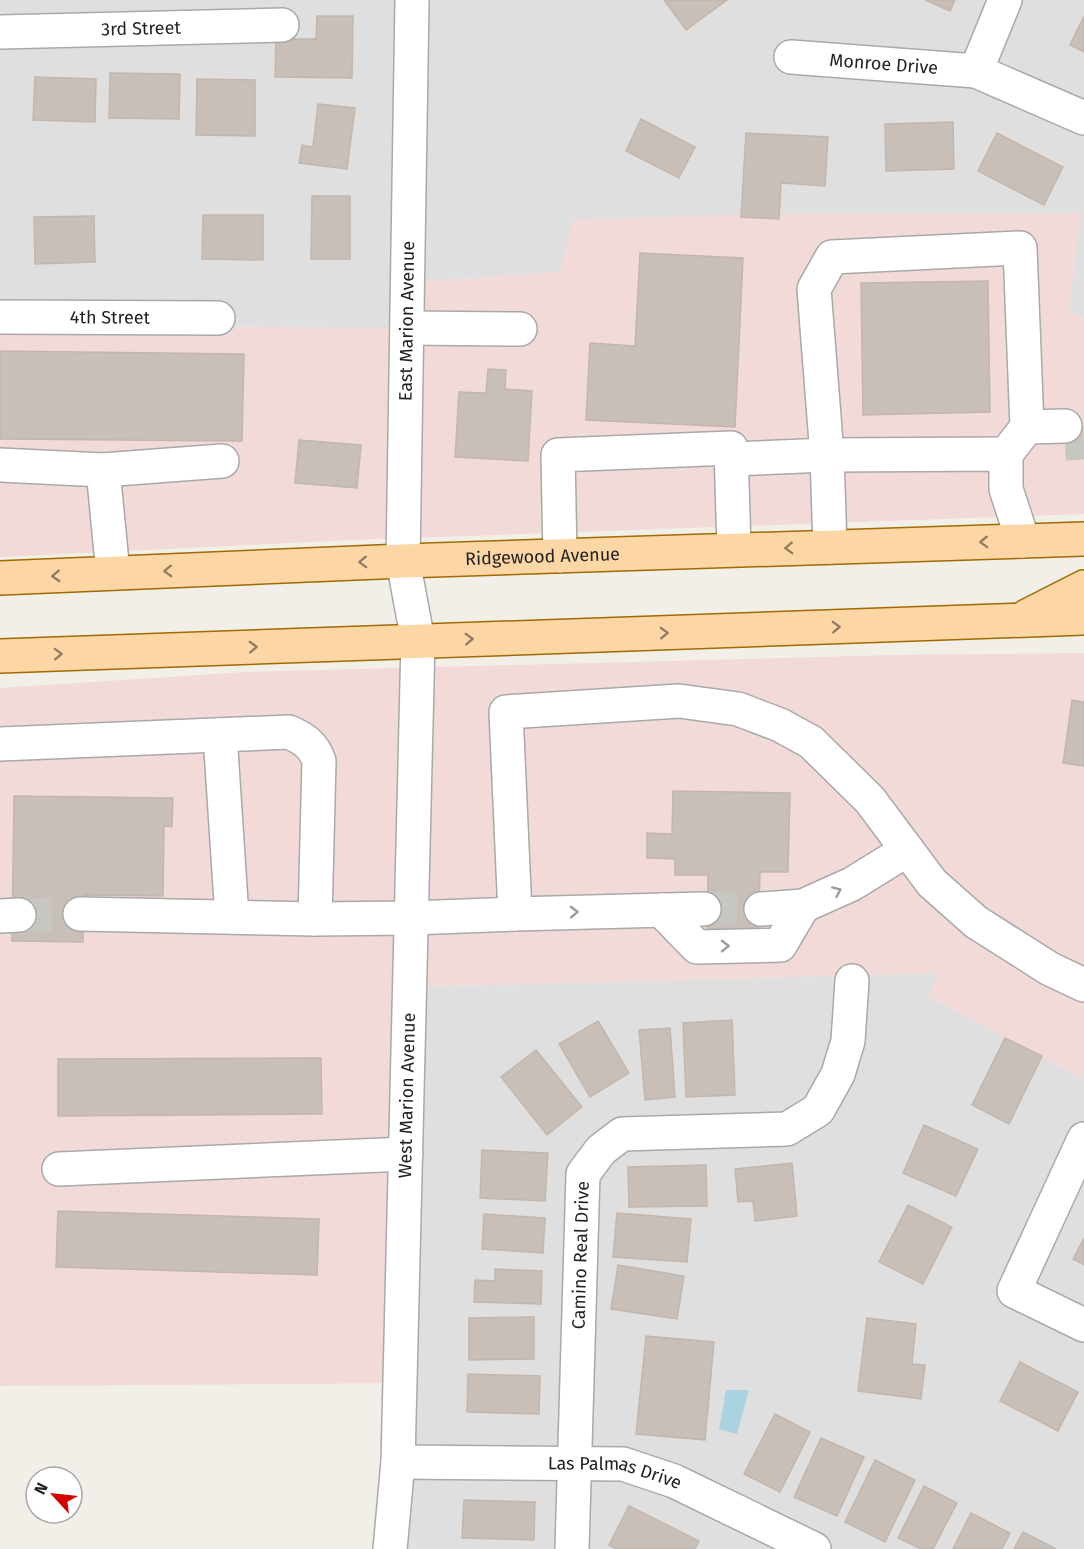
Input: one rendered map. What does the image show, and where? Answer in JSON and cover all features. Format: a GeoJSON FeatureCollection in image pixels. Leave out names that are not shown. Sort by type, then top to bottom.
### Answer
{"type":"FeatureCollection","features":[{"type":"Feature","properties":{"kind":"main road","name":"Ridgewood Avenue"},"geometry":{"type":"LineString","coordinates":[[0,578],[734,549],[1084,539]]}},
{"type":"Feature","properties":{"kind":"main road"},"geometry":{"type":"LineString","coordinates":[[1017,620],[1084,587]]}},
{"type":"Feature","properties":{"kind":"main road"},"geometry":{"type":"LineString","coordinates":[[0,656],[1084,618]]}},
{"type":"Feature","properties":{"kind":"street","name":"East Marion Avenue"},"geometry":{"type":"LineString","coordinates":[[412,0],[403,561],[418,641]]}},
{"type":"Feature","properties":{"kind":"street"},"geometry":{"type":"LineString","coordinates":[[976,70],[1005,0]]}},
{"type":"Feature","properties":{"kind":"street","name":"3rd Street"},"geometry":{"type":"LineString","coordinates":[[0,32],[282,25]]}},
{"type":"Feature","properties":{"kind":"street","name":"Monroe Drive"},"geometry":{"type":"LineString","coordinates":[[791,57],[976,70],[1084,118]]}},
{"type":"Feature","properties":{"kind":"street"},"geometry":{"type":"LineString","coordinates":[[732,459],[827,455],[1006,454],[1049,431],[1020,248],[832,257],[814,290],[827,455],[830,547]]}},
{"type":"Feature","properties":{"kind":"street","name":"4th Street"},"geometry":{"type":"LineString","coordinates":[[0,317],[218,318]]}},
{"type":"Feature","properties":{"kind":"street"},"geometry":{"type":"LineString","coordinates":[[407,328],[520,329]]}},
{"type":"Feature","properties":{"kind":"street"},"geometry":{"type":"LineString","coordinates":[[560,556],[558,455],[732,448],[734,549]]}},
{"type":"Feature","properties":{"kind":"street"},"geometry":{"type":"LineString","coordinates":[[1006,454],[1006,489],[1023,541]]}},
{"type":"Feature","properties":{"kind":"street"},"geometry":{"type":"LineString","coordinates":[[0,465],[103,470],[222,461]]}},
{"type":"Feature","properties":{"kind":"street"},"geometry":{"type":"LineString","coordinates":[[103,470],[113,573]]}},
{"type":"Feature","properties":{"kind":"street","name":"West Marion Avenue"},"geometry":{"type":"LineString","coordinates":[[390,1549],[398,1461],[418,641]]}},
{"type":"Feature","properties":{"kind":"street"},"geometry":{"type":"LineString","coordinates":[[515,914],[506,712],[680,701],[738,708],[780,725],[811,742],[870,800],[932,883],[976,922],[1050,969],[1084,985]]}},
{"type":"Feature","properties":{"kind":"street"},"geometry":{"type":"LineString","coordinates":[[0,744],[288,732],[304,738],[315,749],[319,761],[315,919]]}},
{"type":"Feature","properties":{"kind":"street"},"geometry":{"type":"LineString","coordinates":[[220,735],[232,917]]}},
{"type":"Feature","properties":{"kind":"street"},"geometry":{"type":"LineString","coordinates":[[761,909],[803,906],[852,884],[907,850]]}},
{"type":"Feature","properties":{"kind":"street"},"geometry":{"type":"LineString","coordinates":[[661,910],[697,946],[780,945],[803,906]]}},
{"type":"Feature","properties":{"kind":"street"},"geometry":{"type":"LineString","coordinates":[[80,914],[315,919],[704,909]]}},
{"type":"Feature","properties":{"kind":"street","name":"Camino Real Drive"},"geometry":{"type":"LineString","coordinates":[[572,1549],[583,1174],[601,1150],[622,1134],[787,1129],[818,1110],[838,1074],[848,1041],[852,981]]}},
{"type":"Feature","properties":{"kind":"street"},"geometry":{"type":"LineString","coordinates":[[1084,1139],[1014,1291],[1084,1325]]}},
{"type":"Feature","properties":{"kind":"street"},"geometry":{"type":"LineString","coordinates":[[59,1168],[406,1154]]}},
{"type":"Feature","properties":{"kind":"street","name":"Las Palmas Drive"},"geometry":{"type":"LineString","coordinates":[[398,1461],[623,1464],[644,1469],[674,1481],[814,1549]]}},
{"type":"Feature","properties":{"kind":"shaded area"},"geometry":{"type":"Polygon","coordinates":[[[0,0],[1084,0],[1084,318],[1069,312],[1080,214],[560,272],[406,283],[408,329],[0,323],[0,0]]]}},
{"type":"Feature","properties":{"kind":"shaded area"},"geometry":{"type":"Polygon","coordinates":[[[751,214],[1080,214],[1069,312],[1084,318],[1084,514],[352,540],[0,557],[0,323],[408,329],[406,283],[560,272],[573,220],[751,214]]]}},
{"type":"Feature","properties":{"kind":"shaded area"},"geometry":{"type":"Polygon","coordinates":[[[1084,653],[1084,1080],[928,996],[939,973],[411,987],[412,1383],[0,1386],[0,688],[246,672],[894,655],[1084,653]]]}},
{"type":"Feature","properties":{"kind":"shaded area"},"geometry":{"type":"Polygon","coordinates":[[[939,973],[928,996],[1084,1080],[1084,1549],[402,1549],[411,987],[939,973]]]}},
{"type":"Feature","properties":{"kind":"water"},"geometry":{"type":"Polygon","coordinates":[[[726,1390],[749,1390],[737,1434],[719,1429],[726,1390]]]}},
{"type":"Feature","properties":{"kind":"building"},"geometry":{"type":"Polygon","coordinates":[[[664,0],[727,0],[686,30],[664,0]]]}},
{"type":"Feature","properties":{"kind":"building"},"geometry":{"type":"Polygon","coordinates":[[[925,0],[955,0],[950,11],[925,0]]]}},
{"type":"Feature","properties":{"kind":"building"},"geometry":{"type":"Polygon","coordinates":[[[317,16],[353,16],[352,78],[275,77],[276,39],[316,39],[317,16]]]}},
{"type":"Feature","properties":{"kind":"building"},"geometry":{"type":"Polygon","coordinates":[[[1084,16],[1084,52],[1070,45],[1084,16]]]}},
{"type":"Feature","properties":{"kind":"building"},"geometry":{"type":"Polygon","coordinates":[[[110,73],[180,74],[179,119],[109,118],[110,73]]]}},
{"type":"Feature","properties":{"kind":"building"},"geometry":{"type":"Polygon","coordinates":[[[35,77],[96,79],[95,122],[33,120],[35,77]]]}},
{"type":"Feature","properties":{"kind":"building"},"geometry":{"type":"Polygon","coordinates":[[[197,79],[255,80],[255,136],[196,135],[197,79]]]}},
{"type":"Feature","properties":{"kind":"building"},"geometry":{"type":"Polygon","coordinates":[[[318,104],[355,108],[347,169],[299,163],[302,145],[313,147],[318,104]]]}},
{"type":"Feature","properties":{"kind":"building"},"geometry":{"type":"Polygon","coordinates":[[[641,119],[695,147],[679,178],[626,151],[641,119]]]}},
{"type":"Feature","properties":{"kind":"building"},"geometry":{"type":"Polygon","coordinates":[[[953,122],[954,169],[886,171],[885,124],[953,122]]]}},
{"type":"Feature","properties":{"kind":"building"},"geometry":{"type":"Polygon","coordinates":[[[746,133],[828,137],[825,186],[781,183],[779,219],[741,217],[746,133]]]}},
{"type":"Feature","properties":{"kind":"building"},"geometry":{"type":"Polygon","coordinates":[[[997,133],[1063,167],[1044,205],[978,171],[997,133]]]}},
{"type":"Feature","properties":{"kind":"building"},"geometry":{"type":"Polygon","coordinates":[[[312,196],[350,196],[350,259],[311,259],[312,196]]]}},
{"type":"Feature","properties":{"kind":"building"},"geometry":{"type":"Polygon","coordinates":[[[203,215],[263,215],[263,260],[202,259],[203,215]]]}},
{"type":"Feature","properties":{"kind":"building"},"geometry":{"type":"Polygon","coordinates":[[[94,216],[95,262],[35,264],[34,217],[94,216]]]}},
{"type":"Feature","properties":{"kind":"building"},"geometry":{"type":"Polygon","coordinates":[[[640,253],[743,258],[735,427],[586,420],[590,343],[635,346],[640,253]]]}},
{"type":"Feature","properties":{"kind":"building"},"geometry":{"type":"Polygon","coordinates":[[[988,281],[990,412],[863,415],[861,283],[988,281]]]}},
{"type":"Feature","properties":{"kind":"building"},"geometry":{"type":"Polygon","coordinates":[[[0,351],[244,354],[242,441],[0,439],[0,351]]]}},
{"type":"Feature","properties":{"kind":"building"},"geometry":{"type":"Polygon","coordinates":[[[488,369],[506,370],[505,389],[532,391],[528,461],[455,457],[459,392],[486,393],[488,369]]]}},
{"type":"Feature","properties":{"kind":"building"},"geometry":{"type":"Polygon","coordinates":[[[299,440],[361,445],[357,488],[295,483],[299,440]]]}},
{"type":"Feature","properties":{"kind":"building"},"geometry":{"type":"Polygon","coordinates":[[[1072,700],[1084,702],[1084,766],[1063,763],[1072,700]]]}},
{"type":"Feature","properties":{"kind":"building"},"geometry":{"type":"Polygon","coordinates":[[[673,791],[790,793],[788,872],[760,872],[758,937],[707,936],[708,875],[675,875],[675,859],[647,858],[647,833],[672,834],[673,791]]]}},
{"type":"Feature","properties":{"kind":"building"},"geometry":{"type":"Polygon","coordinates":[[[14,796],[173,798],[172,827],[164,826],[163,896],[84,895],[83,942],[12,941],[14,796]]]}},
{"type":"Feature","properties":{"kind":"building"},"geometry":{"type":"Polygon","coordinates":[[[732,1020],[735,1095],[686,1097],[683,1023],[732,1020]]]}},
{"type":"Feature","properties":{"kind":"building"},"geometry":{"type":"Polygon","coordinates":[[[598,1021],[629,1073],[590,1097],[559,1044],[598,1021]]]}},
{"type":"Feature","properties":{"kind":"building"},"geometry":{"type":"Polygon","coordinates":[[[670,1028],[675,1097],[645,1100],[639,1030],[670,1028]]]}},
{"type":"Feature","properties":{"kind":"building"},"geometry":{"type":"Polygon","coordinates":[[[1005,1038],[1042,1056],[1009,1124],[972,1105],[1005,1038]]]}},
{"type":"Feature","properties":{"kind":"building"},"geometry":{"type":"Polygon","coordinates":[[[536,1050],[582,1107],[547,1135],[501,1077],[536,1050]]]}},
{"type":"Feature","properties":{"kind":"building"},"geometry":{"type":"Polygon","coordinates":[[[321,1058],[322,1114],[58,1116],[58,1059],[321,1058]]]}},
{"type":"Feature","properties":{"kind":"building"},"geometry":{"type":"Polygon","coordinates":[[[924,1125],[978,1149],[956,1196],[903,1173],[924,1125]]]}},
{"type":"Feature","properties":{"kind":"building"},"geometry":{"type":"Polygon","coordinates":[[[482,1150],[548,1153],[545,1201],[480,1198],[482,1150]]]}},
{"type":"Feature","properties":{"kind":"building"},"geometry":{"type":"Polygon","coordinates":[[[792,1163],[797,1216],[755,1221],[753,1201],[738,1202],[735,1169],[792,1163]]]}},
{"type":"Feature","properties":{"kind":"building"},"geometry":{"type":"Polygon","coordinates":[[[706,1165],[707,1206],[629,1207],[628,1167],[706,1165]]]}},
{"type":"Feature","properties":{"kind":"building"},"geometry":{"type":"Polygon","coordinates":[[[908,1205],[952,1227],[923,1284],[879,1262],[908,1205]]]}},
{"type":"Feature","properties":{"kind":"building"},"geometry":{"type":"Polygon","coordinates":[[[58,1211],[319,1219],[317,1275],[56,1267],[58,1211]]]}},
{"type":"Feature","properties":{"kind":"building"},"geometry":{"type":"Polygon","coordinates":[[[617,1213],[691,1219],[687,1262],[613,1257],[617,1213]]]}},
{"type":"Feature","properties":{"kind":"building"},"geometry":{"type":"Polygon","coordinates":[[[484,1214],[545,1218],[543,1253],[482,1249],[484,1214]]]}},
{"type":"Feature","properties":{"kind":"building"},"geometry":{"type":"Polygon","coordinates":[[[1084,1238],[1084,1265],[1073,1259],[1084,1238]]]}},
{"type":"Feature","properties":{"kind":"building"},"geometry":{"type":"Polygon","coordinates":[[[618,1265],[684,1276],[677,1319],[611,1309],[618,1265]]]}},
{"type":"Feature","properties":{"kind":"building"},"geometry":{"type":"Polygon","coordinates":[[[495,1269],[542,1271],[541,1304],[474,1302],[475,1280],[495,1281],[495,1269]]]}},
{"type":"Feature","properties":{"kind":"building"},"geometry":{"type":"Polygon","coordinates":[[[534,1317],[534,1359],[469,1360],[469,1318],[534,1317]]]}},
{"type":"Feature","properties":{"kind":"building"},"geometry":{"type":"Polygon","coordinates":[[[867,1318],[916,1324],[912,1364],[925,1365],[921,1399],[858,1391],[867,1318]]]}},
{"type":"Feature","properties":{"kind":"building"},"geometry":{"type":"Polygon","coordinates":[[[646,1336],[714,1342],[705,1440],[636,1434],[646,1336]]]}},
{"type":"Feature","properties":{"kind":"building"},"geometry":{"type":"Polygon","coordinates":[[[1020,1362],[1078,1392],[1058,1431],[1000,1401],[1020,1362]]]}},
{"type":"Feature","properties":{"kind":"building"},"geometry":{"type":"Polygon","coordinates":[[[468,1374],[540,1376],[539,1414],[467,1412],[468,1374]]]}},
{"type":"Feature","properties":{"kind":"building"},"geometry":{"type":"Polygon","coordinates":[[[775,1414],[810,1432],[780,1492],[744,1474],[775,1414]]]}},
{"type":"Feature","properties":{"kind":"building"},"geometry":{"type":"Polygon","coordinates":[[[821,1438],[864,1457],[837,1516],[794,1497],[821,1438]]]}},
{"type":"Feature","properties":{"kind":"building"},"geometry":{"type":"Polygon","coordinates":[[[875,1460],[915,1480],[885,1542],[845,1522],[875,1460]]]}},
{"type":"Feature","properties":{"kind":"building"},"geometry":{"type":"Polygon","coordinates":[[[924,1486],[957,1503],[933,1549],[921,1549],[898,1538],[924,1486]]]}},
{"type":"Feature","properties":{"kind":"building"},"geometry":{"type":"Polygon","coordinates":[[[464,1500],[535,1502],[534,1540],[462,1538],[464,1500]]]}},
{"type":"Feature","properties":{"kind":"building"},"geometry":{"type":"Polygon","coordinates":[[[629,1506],[699,1541],[695,1549],[616,1549],[609,1545],[629,1506]]]}},
{"type":"Feature","properties":{"kind":"building"},"geometry":{"type":"Polygon","coordinates":[[[971,1513],[1010,1533],[1002,1549],[953,1549],[971,1513]]]}},
{"type":"Feature","properties":{"kind":"building"},"geometry":{"type":"Polygon","coordinates":[[[1023,1532],[1056,1549],[1014,1549],[1023,1532]]]}},
{"type":"Feature","properties":{"kind":"tunnel"},"geometry":{"type":"LineString","coordinates":[[1065,444],[1084,443]]}},
{"type":"Feature","properties":{"kind":"tunnel"},"geometry":{"type":"LineString","coordinates":[[704,909],[761,909]]}},
{"type":"Feature","properties":{"kind":"tunnel"},"geometry":{"type":"LineString","coordinates":[[19,915],[80,914]]}}]}
